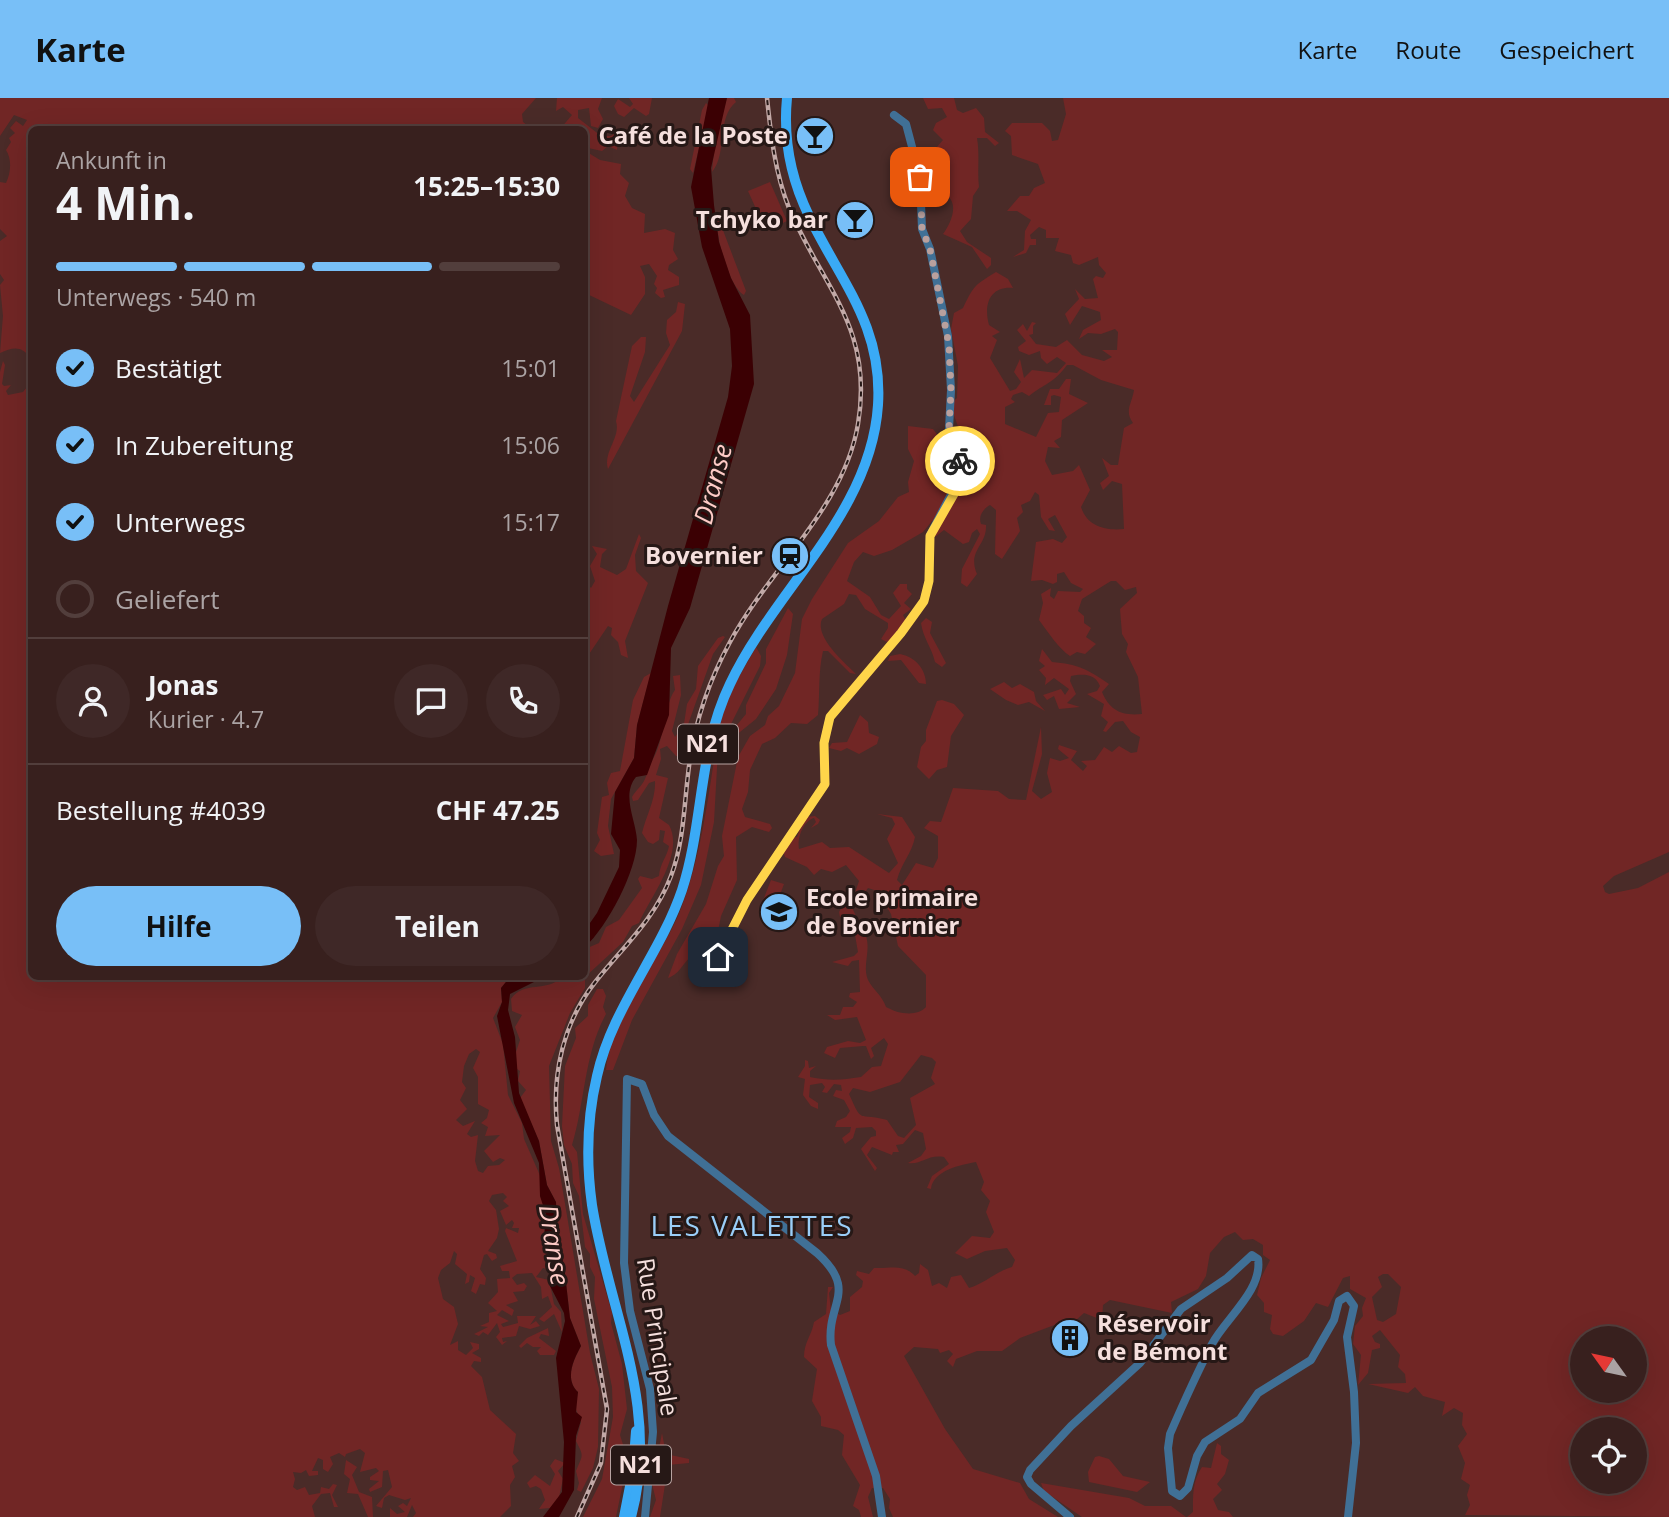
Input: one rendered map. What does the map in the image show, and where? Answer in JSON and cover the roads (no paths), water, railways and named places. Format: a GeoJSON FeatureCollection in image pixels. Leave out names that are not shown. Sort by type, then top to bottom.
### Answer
{"type":"FeatureCollection","features":[{"type":"Feature","properties":{"kind":"main road","name":"N21"},"geometry":{"type":"LineString","coordinates":[[631,1517],[641,1462],[639,1413],[629,1350],[592,1199],[589,1130],[597,1073],[615,1024],[665,929],[683,887],[707,750],[724,697],[754,640],[856,487],[869,455],[877,417],[878,380],[870,335],[856,297],[808,214],[797,186],[787,143],[787,98]]}},
{"type":"Feature","properties":{"kind":"main road","name":"N21"},"geometry":{"type":"LineString","coordinates":[[624,1517],[633,1471],[639,1413]]}},
{"type":"Feature","properties":{"kind":"street"},"geometry":{"type":"LineString","coordinates":[[718,957],[747,900],[825,784],[824,743],[830,717],[901,633],[924,601],[929,581],[930,536],[958,481],[960,459],[949,429],[951,390],[946,325],[930,249],[922,229],[920,177],[906,124],[894,115]]}},
{"type":"Feature","properties":{"kind":"street","name":"Rue Principale"},"geometry":{"type":"LineString","coordinates":[[645,1517],[653,1432],[650,1389],[633,1324],[624,1263],[629,1154],[627,1084],[640,1082],[654,1115],[668,1136],[809,1247],[836,1273],[841,1294],[832,1327],[831,1345],[876,1476],[882,1517]]}},
{"type":"Feature","properties":{"kind":"street"},"geometry":{"type":"LineString","coordinates":[[1070,1517],[1031,1484],[1027,1477],[1030,1470],[1071,1426],[1140,1363],[1181,1310],[1227,1278],[1252,1255],[1258,1259],[1259,1264],[1250,1290],[1214,1340],[1170,1434],[1172,1491],[1177,1496],[1186,1491],[1197,1456],[1205,1442],[1240,1419],[1258,1393],[1311,1360],[1334,1320],[1340,1299],[1347,1296],[1354,1306],[1347,1341],[1354,1392],[1356,1443],[1348,1517]]}},
{"type":"Feature","properties":{"kind":"water","name":"Dranse"},"geometry":{"type":"Polygon","coordinates":[[[709,98],[727,98],[711,168],[714,205],[719,242],[731,278],[750,315],[754,384],[690,608],[671,648],[669,715],[647,775],[636,777],[632,784],[629,800],[637,840],[632,867],[611,913],[588,944],[588,926],[619,867],[620,850],[611,834],[615,792],[634,758],[637,725],[728,397],[732,366],[730,329],[702,247],[691,187],[709,98]]]}},
{"type":"Feature","properties":{"kind":"water","name":"Dranse"},"geometry":{"type":"Polygon","coordinates":[[[508,980],[538,980],[510,994],[508,1010],[515,1037],[519,1093],[539,1141],[547,1185],[556,1202],[558,1245],[564,1265],[570,1318],[581,1346],[571,1375],[578,1392],[576,1412],[582,1417],[576,1436],[574,1490],[559,1517],[543,1517],[562,1492],[564,1442],[556,1358],[565,1321],[564,1313],[550,1286],[550,1257],[544,1241],[546,1215],[540,1196],[539,1163],[514,1103],[497,1016],[502,1002],[501,988],[508,980]]]}},
{"type":"Feature","properties":{"kind":"railway"},"geometry":{"type":"LineString","coordinates":[[577,1517],[601,1463],[607,1409],[557,1125],[556,1087],[562,1049],[575,1014],[585,997],[638,932],[664,891],[679,848],[688,774],[700,714],[717,669],[746,615],[822,511],[838,483],[858,424],[861,390],[859,361],[852,335],[784,195],[774,154],[767,98]]}},
{"type":"Feature","properties":{"kind":"place","name":"Café de la Poste"},"geometry":{"type":"Point","coordinates":[815,136]}},
{"type":"Feature","properties":{"kind":"place","name":"Tchyko bar"},"geometry":{"type":"Point","coordinates":[855,220]}},
{"type":"Feature","properties":{"kind":"place","name":"Bovernier"},"geometry":{"type":"Point","coordinates":[790,556]}},
{"type":"Feature","properties":{"kind":"place","name":"Ecole primaire de Bovernier"},"geometry":{"type":"Point","coordinates":[779,912]}},
{"type":"Feature","properties":{"kind":"place","name":"Réservoir de Bémont"},"geometry":{"type":"Point","coordinates":[1070,1338]}},
{"type":"Feature","properties":{"kind":"district","name":"LES VALETTES"},"geometry":{"type":"Point","coordinates":[752,1226]}}]}
